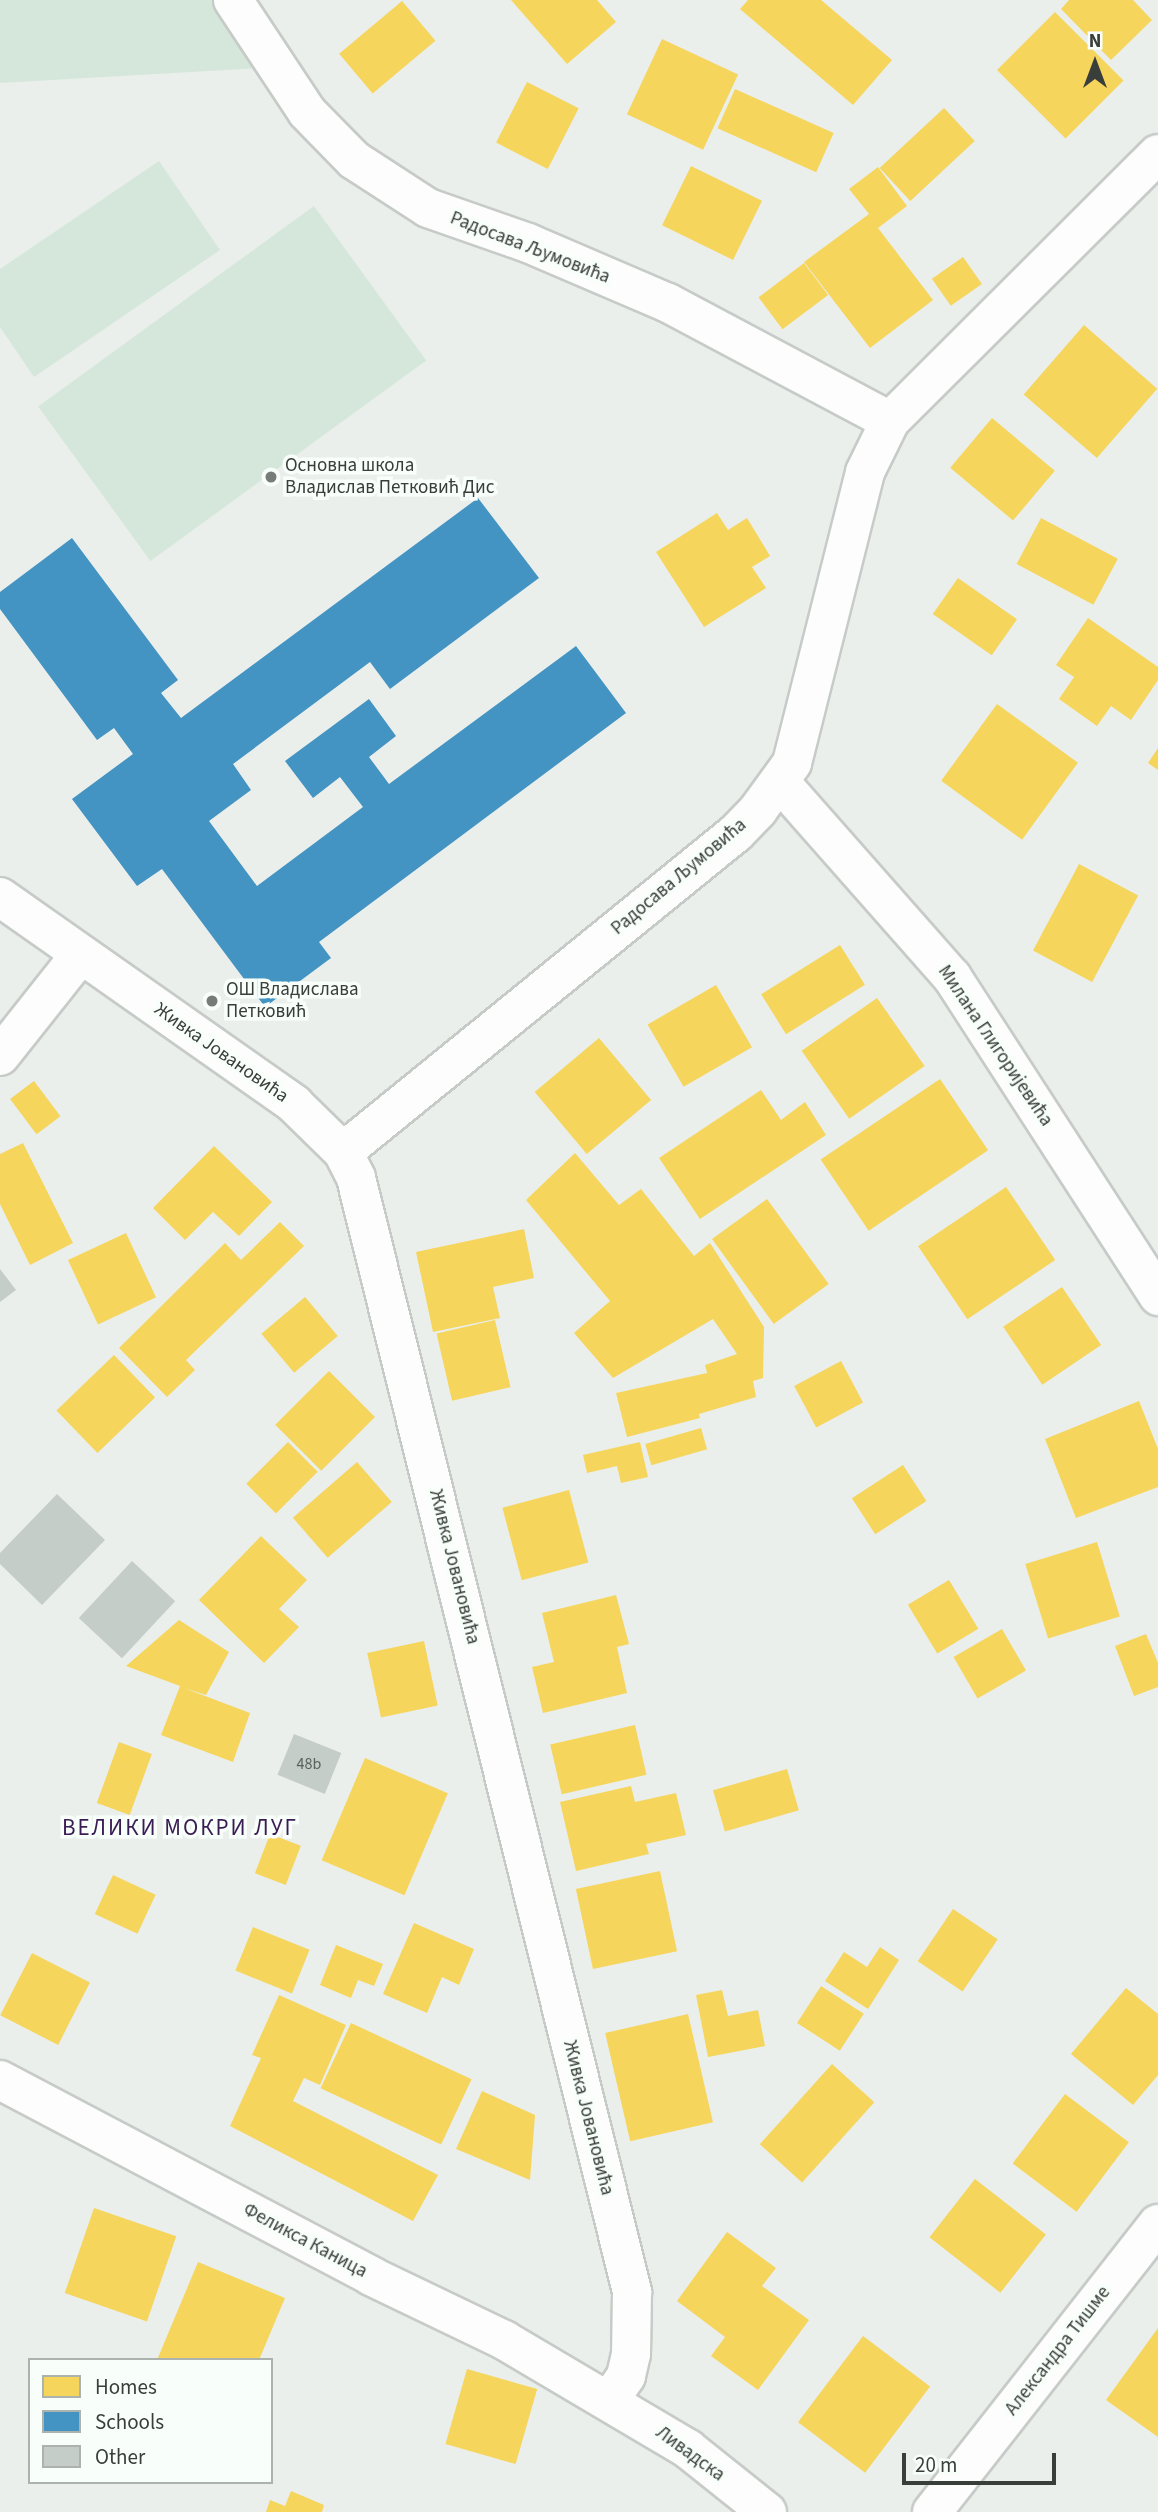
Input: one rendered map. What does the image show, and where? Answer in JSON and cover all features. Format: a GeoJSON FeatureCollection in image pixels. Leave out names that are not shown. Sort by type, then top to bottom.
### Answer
{"type":"FeatureCollection","features":[{"type":"Feature","properties":{"kind":"street","name":"Радосава Љумовића"},"geometry":{"type":"LineString","coordinates":[[233,0],[307,112],[354,160],[428,208],[528,243],[668,303],[890,421]]}},
{"type":"Feature","properties":{"kind":"street","name":"Радосава Љумовића"},"geometry":{"type":"LineString","coordinates":[[343,1152],[736,833],[780,782],[792,763],[865,472],[890,421],[1158,154]]}},
{"type":"Feature","properties":{"kind":"street","name":"Милана Глигоријевића"},"geometry":{"type":"LineString","coordinates":[[780,782],[952,977],[1158,1296]]}},
{"type":"Feature","properties":{"kind":"street","name":"Живка Јовановића"},"geometry":{"type":"LineString","coordinates":[[0,897],[294,1104],[343,1152],[356,1178],[379,1257],[632,2292],[631,2354],[626,2376],[610,2400]]}},
{"type":"Feature","properties":{"kind":"street"},"geometry":{"type":"LineString","coordinates":[[0,1056],[80,955]]}},
{"type":"Feature","properties":{"kind":"street","name":"Феликса Каница"},"geometry":{"type":"LineString","coordinates":[[0,2080],[371,2276],[505,2340],[610,2400]]}},
{"type":"Feature","properties":{"kind":"street","name":"Александра Тишме"},"geometry":{"type":"LineString","coordinates":[[932,2512],[1158,2224]]}},
{"type":"Feature","properties":{"kind":"street","name":"Ливадска"},"geometry":{"type":"LineString","coordinates":[[610,2400],[688,2449],[768,2512]]}},
{"type":"Feature","properties":{"kind":"green space"},"geometry":{"type":"Polygon","coordinates":[[[0,0],[233,0],[277,67],[0,83],[0,0]]]}},
{"type":"Feature","properties":{"kind":"green space"},"geometry":{"type":"Polygon","coordinates":[[[159,161],[220,250],[34,377],[0,327],[0,269],[159,161]]]}},
{"type":"Feature","properties":{"kind":"green space"},"geometry":{"type":"Polygon","coordinates":[[[314,206],[426,361],[150,561],[38,406],[314,206]]]}},
{"type":"Feature","properties":{"kind":"building: Homes"},"geometry":{"type":"Polygon","coordinates":[[[511,0],[597,0],[616,22],[567,64],[511,0]]]}},
{"type":"Feature","properties":{"kind":"building: Homes"},"geometry":{"type":"Polygon","coordinates":[[[748,0],[821,0],[892,60],[853,105],[740,9],[748,0]]]}},
{"type":"Feature","properties":{"kind":"building: Homes"},"geometry":{"type":"Polygon","coordinates":[[[1069,0],[1133,0],[1152,20],[1111,60],[1061,9],[1069,0]]]}},
{"type":"Feature","properties":{"kind":"building: Homes"},"geometry":{"type":"Polygon","coordinates":[[[402,1],[435,41],[373,94],[339,54],[402,1]]]}},
{"type":"Feature","properties":{"kind":"building: Homes"},"geometry":{"type":"Polygon","coordinates":[[[1055,12],[1124,81],[1066,139],[997,70],[1055,12]]]}},
{"type":"Feature","properties":{"kind":"building: Homes"},"geometry":{"type":"Polygon","coordinates":[[[662,39],[738,74],[703,150],[627,114],[662,39]]]}},
{"type":"Feature","properties":{"kind":"building: Homes"},"geometry":{"type":"Polygon","coordinates":[[[527,82],[579,108],[548,169],[496,143],[527,82]]]}},
{"type":"Feature","properties":{"kind":"building: Homes"},"geometry":{"type":"Polygon","coordinates":[[[735,89],[834,133],[816,172],[718,128],[735,89]]]}},
{"type":"Feature","properties":{"kind":"building: Homes"},"geometry":{"type":"Polygon","coordinates":[[[944,108],[975,141],[910,201],[880,168],[944,108]]]}},
{"type":"Feature","properties":{"kind":"building: Homes"},"geometry":{"type":"Polygon","coordinates":[[[691,166],[762,201],[733,260],[662,225],[691,166]]]}},
{"type":"Feature","properties":{"kind":"building: Homes"},"geometry":{"type":"Polygon","coordinates":[[[878,167],[907,206],[878,228],[933,300],[870,348],[804,262],[869,214],[849,189],[878,167]]]}},
{"type":"Feature","properties":{"kind":"building: Homes"},"geometry":{"type":"Polygon","coordinates":[[[963,257],[982,284],[951,306],[932,279],[963,257]]]}},
{"type":"Feature","properties":{"kind":"building: Homes"},"geometry":{"type":"Polygon","coordinates":[[[804,263],[828,295],[783,329],[758,297],[804,263]]]}},
{"type":"Feature","properties":{"kind":"building: Homes"},"geometry":{"type":"Polygon","coordinates":[[[1084,325],[1157,389],[1097,458],[1024,394],[1084,325]]]}},
{"type":"Feature","properties":{"kind":"building: Homes"},"geometry":{"type":"Polygon","coordinates":[[[992,418],[1055,471],[1013,521],[950,468],[992,418]]]}},
{"type":"Feature","properties":{"kind":"building: Homes"},"geometry":{"type":"Polygon","coordinates":[[[717,513],[728,530],[747,518],[770,556],[752,567],[766,588],[704,627],[656,552],[717,513]]]}},
{"type":"Feature","properties":{"kind":"building: Homes"},"geometry":{"type":"Polygon","coordinates":[[[1041,518],[1118,559],[1093,605],[1017,564],[1041,518]]]}},
{"type":"Feature","properties":{"kind":"building: Homes"},"geometry":{"type":"Polygon","coordinates":[[[958,578],[1017,619],[992,655],[933,614],[958,578]]]}},
{"type":"Feature","properties":{"kind":"building: Homes"},"geometry":{"type":"Polygon","coordinates":[[[1088,618],[1158,667],[1158,680],[1131,720],[1111,706],[1097,726],[1059,699],[1074,677],[1056,665],[1088,618]]]}},
{"type":"Feature","properties":{"kind":"building: Homes"},"geometry":{"type":"Polygon","coordinates":[[[997,704],[1078,763],[1022,840],[941,781],[997,704]]]}},
{"type":"Feature","properties":{"kind":"building: Homes"},"geometry":{"type":"Polygon","coordinates":[[[1158,748],[1158,770],[1148,763],[1158,748]]]}},
{"type":"Feature","properties":{"kind":"building: Homes"},"geometry":{"type":"Polygon","coordinates":[[[1079,864],[1138,895],[1092,982],[1033,951],[1079,864]]]}},
{"type":"Feature","properties":{"kind":"building: Homes"},"geometry":{"type":"Polygon","coordinates":[[[840,945],[865,985],[786,1034],[761,994],[840,945]]]}},
{"type":"Feature","properties":{"kind":"building: Homes"},"geometry":{"type":"Polygon","coordinates":[[[716,985],[752,1047],[684,1087],[648,1024],[716,985]]]}},
{"type":"Feature","properties":{"kind":"building: Homes"},"geometry":{"type":"Polygon","coordinates":[[[877,998],[925,1066],[849,1119],[802,1051],[877,998]]]}},
{"type":"Feature","properties":{"kind":"building: Homes"},"geometry":{"type":"Polygon","coordinates":[[[599,1038],[651,1100],[587,1154],[535,1092],[599,1038]]]}},
{"type":"Feature","properties":{"kind":"building: Homes"},"geometry":{"type":"Polygon","coordinates":[[[940,1079],[988,1150],[869,1231],[821,1160],[940,1079]]]}},
{"type":"Feature","properties":{"kind":"building: Homes"},"geometry":{"type":"Polygon","coordinates":[[[34,1081],[60,1116],[37,1134],[10,1099],[34,1081]]]}},
{"type":"Feature","properties":{"kind":"building: Homes"},"geometry":{"type":"Polygon","coordinates":[[[761,1090],[781,1120],[805,1102],[826,1135],[700,1219],[659,1158],[761,1090]]]}},
{"type":"Feature","properties":{"kind":"building: Homes"},"geometry":{"type":"Polygon","coordinates":[[[23,1143],[73,1243],[30,1265],[0,1204],[0,1154],[23,1143]]]}},
{"type":"Feature","properties":{"kind":"building: Homes"},"geometry":{"type":"Polygon","coordinates":[[[214,1146],[272,1202],[239,1236],[213,1212],[185,1240],[153,1208],[214,1146]]]}},
{"type":"Feature","properties":{"kind":"building: Homes"},"geometry":{"type":"Polygon","coordinates":[[[575,1153],[619,1205],[641,1189],[694,1256],[710,1243],[764,1327],[763,1378],[753,1381],[756,1397],[699,1414],[700,1418],[627,1437],[616,1393],[707,1373],[705,1365],[737,1354],[713,1319],[613,1378],[574,1333],[610,1301],[526,1200],[575,1153]]]}},
{"type":"Feature","properties":{"kind":"building: Homes"},"geometry":{"type":"Polygon","coordinates":[[[1006,1187],[1055,1260],[967,1319],[918,1246],[1006,1187]]]}},
{"type":"Feature","properties":{"kind":"building: Homes"},"geometry":{"type":"Polygon","coordinates":[[[767,1199],[829,1284],[774,1324],[712,1239],[767,1199]]]}},
{"type":"Feature","properties":{"kind":"building: Homes"},"geometry":{"type":"Polygon","coordinates":[[[280,1222],[304,1246],[186,1360],[195,1370],[167,1397],[119,1348],[225,1243],[241,1260],[280,1222]]]}},
{"type":"Feature","properties":{"kind":"building: Homes"},"geometry":{"type":"Polygon","coordinates":[[[524,1229],[534,1278],[493,1287],[500,1318],[433,1332],[416,1252],[524,1229]]]}},
{"type":"Feature","properties":{"kind":"building: Homes"},"geometry":{"type":"Polygon","coordinates":[[[126,1233],[156,1297],[98,1324],[68,1260],[126,1233]]]}},
{"type":"Feature","properties":{"kind":"building: Homes"},"geometry":{"type":"Polygon","coordinates":[[[1062,1287],[1101,1345],[1042,1385],[1003,1327],[1062,1287]]]}},
{"type":"Feature","properties":{"kind":"building: Homes"},"geometry":{"type":"Polygon","coordinates":[[[305,1297],[338,1336],[294,1373],[261,1334],[305,1297]]]}},
{"type":"Feature","properties":{"kind":"building: Homes"},"geometry":{"type":"Polygon","coordinates":[[[495,1320],[511,1387],[452,1401],[437,1333],[495,1320]]]}},
{"type":"Feature","properties":{"kind":"building: Homes"},"geometry":{"type":"Polygon","coordinates":[[[114,1355],[155,1397],[97,1453],[56,1411],[114,1355]]]}},
{"type":"Feature","properties":{"kind":"building: Homes"},"geometry":{"type":"Polygon","coordinates":[[[841,1361],[863,1402],[816,1427],[794,1386],[841,1361]]]}},
{"type":"Feature","properties":{"kind":"building: Homes"},"geometry":{"type":"Polygon","coordinates":[[[329,1371],[375,1417],[321,1471],[275,1425],[329,1371]]]}},
{"type":"Feature","properties":{"kind":"building: Homes"},"geometry":{"type":"Polygon","coordinates":[[[1139,1401],[1158,1449],[1158,1487],[1076,1518],[1045,1439],[1139,1401]]]}},
{"type":"Feature","properties":{"kind":"building: Homes"},"geometry":{"type":"Polygon","coordinates":[[[701,1428],[707,1449],[651,1465],[645,1444],[701,1428]]]}},
{"type":"Feature","properties":{"kind":"building: Homes"},"geometry":{"type":"Polygon","coordinates":[[[288,1442],[318,1472],[276,1513],[246,1484],[288,1442]]]}},
{"type":"Feature","properties":{"kind":"building: Homes"},"geometry":{"type":"Polygon","coordinates":[[[640,1442],[648,1477],[621,1483],[617,1466],[587,1473],[583,1455],[640,1442]]]}},
{"type":"Feature","properties":{"kind":"building: Homes"},"geometry":{"type":"Polygon","coordinates":[[[357,1462],[392,1502],[328,1558],[293,1518],[357,1462]]]}},
{"type":"Feature","properties":{"kind":"building: Homes"},"geometry":{"type":"Polygon","coordinates":[[[903,1465],[926,1501],[875,1534],[852,1498],[903,1465]]]}},
{"type":"Feature","properties":{"kind":"building: Homes"},"geometry":{"type":"Polygon","coordinates":[[[569,1490],[588,1562],[522,1580],[502,1508],[569,1490]]]}},
{"type":"Feature","properties":{"kind":"building: Homes"},"geometry":{"type":"Polygon","coordinates":[[[261,1536],[307,1580],[279,1609],[299,1627],[264,1663],[199,1600],[261,1536]]]}},
{"type":"Feature","properties":{"kind":"building: Homes"},"geometry":{"type":"Polygon","coordinates":[[[1097,1542],[1120,1617],[1048,1639],[1025,1564],[1097,1542]]]}},
{"type":"Feature","properties":{"kind":"building: Homes"},"geometry":{"type":"Polygon","coordinates":[[[949,1580],[978,1629],[937,1654],[908,1605],[949,1580]]]}},
{"type":"Feature","properties":{"kind":"building: Homes"},"geometry":{"type":"Polygon","coordinates":[[[616,1595],[629,1644],[617,1647],[627,1693],[543,1713],[532,1667],[554,1662],[542,1613],[616,1595]]]}},
{"type":"Feature","properties":{"kind":"building: Homes"},"geometry":{"type":"Polygon","coordinates":[[[179,1620],[229,1652],[206,1695],[184,1688],[250,1713],[233,1762],[161,1735],[180,1686],[126,1666],[179,1620]]]}},
{"type":"Feature","properties":{"kind":"building: Homes"},"geometry":{"type":"Polygon","coordinates":[[[1002,1629],[1026,1671],[978,1699],[954,1657],[1002,1629]]]}},
{"type":"Feature","properties":{"kind":"building: Homes"},"geometry":{"type":"Polygon","coordinates":[[[1146,1634],[1158,1663],[1158,1687],[1134,1696],[1115,1646],[1146,1634]]]}},
{"type":"Feature","properties":{"kind":"building: Homes"},"geometry":{"type":"Polygon","coordinates":[[[424,1641],[438,1706],[381,1718],[367,1653],[424,1641]]]}},
{"type":"Feature","properties":{"kind":"building: Homes"},"geometry":{"type":"Polygon","coordinates":[[[635,1725],[646,1775],[562,1794],[550,1745],[635,1725]]]}},
{"type":"Feature","properties":{"kind":"building: Homes"},"geometry":{"type":"Polygon","coordinates":[[[119,1742],[152,1754],[130,1815],[97,1803],[119,1742]]]}},
{"type":"Feature","properties":{"kind":"building: Homes"},"geometry":{"type":"Polygon","coordinates":[[[365,1758],[448,1793],[404,1895],[322,1860],[365,1758]]]}},
{"type":"Feature","properties":{"kind":"building: Homes"},"geometry":{"type":"Polygon","coordinates":[[[787,1769],[799,1810],[725,1832],[713,1790],[787,1769]]]}},
{"type":"Feature","properties":{"kind":"building: Homes"},"geometry":{"type":"Polygon","coordinates":[[[631,1786],[635,1802],[676,1793],[686,1835],[646,1844],[649,1854],[576,1871],[560,1802],[631,1786]]]}},
{"type":"Feature","properties":{"kind":"building: Homes"},"geometry":{"type":"Polygon","coordinates":[[[270,1834],[301,1846],[286,1885],[255,1873],[270,1834]]]}},
{"type":"Feature","properties":{"kind":"building: Homes"},"geometry":{"type":"Polygon","coordinates":[[[660,1871],[677,1951],[593,1969],[576,1889],[660,1871]]]}},
{"type":"Feature","properties":{"kind":"building: Homes"},"geometry":{"type":"Polygon","coordinates":[[[113,1875],[156,1895],[137,1934],[95,1914],[113,1875]]]}},
{"type":"Feature","properties":{"kind":"building: Homes"},"geometry":{"type":"Polygon","coordinates":[[[953,1909],[998,1939],[963,1991],[918,1961],[953,1909]]]}},
{"type":"Feature","properties":{"kind":"building: Homes"},"geometry":{"type":"Polygon","coordinates":[[[414,1923],[474,1949],[459,1985],[442,1977],[427,2013],[383,1994],[414,1923]]]}},
{"type":"Feature","properties":{"kind":"building: Homes"},"geometry":{"type":"Polygon","coordinates":[[[253,1927],[310,1950],[292,1993],[235,1971],[253,1927]]]}},
{"type":"Feature","properties":{"kind":"building: Homes"},"geometry":{"type":"Polygon","coordinates":[[[336,1945],[383,1964],[374,1986],[358,1980],[351,1998],[320,1985],[336,1945]]]}},
{"type":"Feature","properties":{"kind":"building: Homes"},"geometry":{"type":"Polygon","coordinates":[[[880,1947],[899,1960],[868,2009],[825,1981],[844,1952],[867,1967],[880,1947]]]}},
{"type":"Feature","properties":{"kind":"building: Homes"},"geometry":{"type":"Polygon","coordinates":[[[32,1953],[90,1983],[58,2045],[0,2015],[32,1953]]]}},
{"type":"Feature","properties":{"kind":"building: Homes"},"geometry":{"type":"Polygon","coordinates":[[[821,1986],[864,2014],[840,2051],[797,2023],[821,1986]]]}},
{"type":"Feature","properties":{"kind":"building: Homes"},"geometry":{"type":"Polygon","coordinates":[[[1126,1988],[1158,2014],[1158,2075],[1133,2105],[1071,2054],[1126,1988]]]}},
{"type":"Feature","properties":{"kind":"building: Homes"},"geometry":{"type":"Polygon","coordinates":[[[722,1990],[728,2016],[758,2010],[765,2046],[708,2057],[696,1995],[722,1990]]]}},
{"type":"Feature","properties":{"kind":"building: Homes"},"geometry":{"type":"Polygon","coordinates":[[[279,1995],[346,2025],[320,2085],[304,2078],[293,2101],[438,2175],[413,2221],[230,2126],[261,2058],[252,2055],[279,1995]]]}},
{"type":"Feature","properties":{"kind":"building: Homes"},"geometry":{"type":"Polygon","coordinates":[[[688,2014],[713,2122],[630,2141],[605,2033],[688,2014]]]}},
{"type":"Feature","properties":{"kind":"building: Homes"},"geometry":{"type":"Polygon","coordinates":[[[351,2023],[472,2079],[441,2144],[321,2088],[351,2023]]]}},
{"type":"Feature","properties":{"kind":"building: Homes"},"geometry":{"type":"Polygon","coordinates":[[[832,2064],[874,2102],[802,2182],[760,2144],[832,2064]]]}},
{"type":"Feature","properties":{"kind":"building: Homes"},"geometry":{"type":"Polygon","coordinates":[[[482,2091],[535,2115],[530,2180],[456,2149],[482,2091]]]}},
{"type":"Feature","properties":{"kind":"building: Homes"},"geometry":{"type":"Polygon","coordinates":[[[1065,2094],[1129,2142],[1077,2212],[1013,2163],[1065,2094]]]}},
{"type":"Feature","properties":{"kind":"building: Homes"},"geometry":{"type":"Polygon","coordinates":[[[975,2179],[1046,2234],[1000,2293],[929,2237],[975,2179]]]}},
{"type":"Feature","properties":{"kind":"building: Homes"},"geometry":{"type":"Polygon","coordinates":[[[94,2208],[176,2236],[147,2321],[65,2293],[94,2208]]]}},
{"type":"Feature","properties":{"kind":"building: Homes"},"geometry":{"type":"Polygon","coordinates":[[[727,2232],[776,2268],[762,2286],[809,2320],[758,2390],[711,2356],[725,2337],[677,2301],[727,2232]]]}},
{"type":"Feature","properties":{"kind":"building: Homes"},"geometry":{"type":"Polygon","coordinates":[[[198,2262],[285,2298],[260,2358],[158,2358],[198,2262]]]}},
{"type":"Feature","properties":{"kind":"building: Homes"},"geometry":{"type":"Polygon","coordinates":[[[1158,2328],[1158,2437],[1106,2400],[1158,2328]]]}},
{"type":"Feature","properties":{"kind":"building: Homes"},"geometry":{"type":"Polygon","coordinates":[[[863,2336],[930,2387],[865,2473],[798,2422],[863,2336]]]}},
{"type":"Feature","properties":{"kind":"building: Homes"},"geometry":{"type":"Polygon","coordinates":[[[467,2369],[537,2389],[516,2464],[446,2444],[467,2369]]]}},
{"type":"Feature","properties":{"kind":"building: Homes"},"geometry":{"type":"Polygon","coordinates":[[[291,2491],[324,2505],[322,2512],[266,2512],[270,2500],[285,2506],[291,2491]]]}},
{"type":"Feature","properties":{"kind":"building: Schools"},"geometry":{"type":"Polygon","coordinates":[[[478,498],[539,578],[390,689],[370,662],[233,764],[251,790],[209,821],[257,886],[363,807],[340,777],[313,798],[285,761],[369,699],[396,736],[369,757],[389,784],[576,646],[626,713],[319,942],[331,958],[265,1007],[162,869],[137,886],[72,799],[133,754],[114,728],[97,740],[0,609],[0,592],[72,538],[178,680],[161,693],[181,718],[478,498]]]}},
{"type":"Feature","properties":{"kind":"building: Other"},"geometry":{"type":"Polygon","coordinates":[[[0,1269],[16,1290],[0,1302],[0,1269]]]}},
{"type":"Feature","properties":{"kind":"building: Other"},"geometry":{"type":"Polygon","coordinates":[[[57,1494],[105,1540],[42,1605],[0,1564],[0,1553],[57,1494]]]}},
{"type":"Feature","properties":{"kind":"building: Other"},"geometry":{"type":"Polygon","coordinates":[[[132,1561],[175,1601],[122,1658],[79,1618],[132,1561]]]}},
{"type":"Feature","properties":{"kind":"building: Other"},"geometry":{"type":"Polygon","coordinates":[[[294,1734],[341,1753],[325,1794],[278,1775],[294,1734]]]}},
{"type":"Feature","properties":{"kind":"place","name":"Основна школа Владислав Петковић Дис"},"geometry":{"type":"Point","coordinates":[271,477]}},
{"type":"Feature","properties":{"kind":"place","name":"ОШ Владислава Петковић"},"geometry":{"type":"Point","coordinates":[212,1001]}},
{"type":"Feature","properties":{"kind":"district","name":"ВЕЛИКИ МОКРИ ЛУГ"},"geometry":{"type":"Point","coordinates":[180,1828]}}]}
